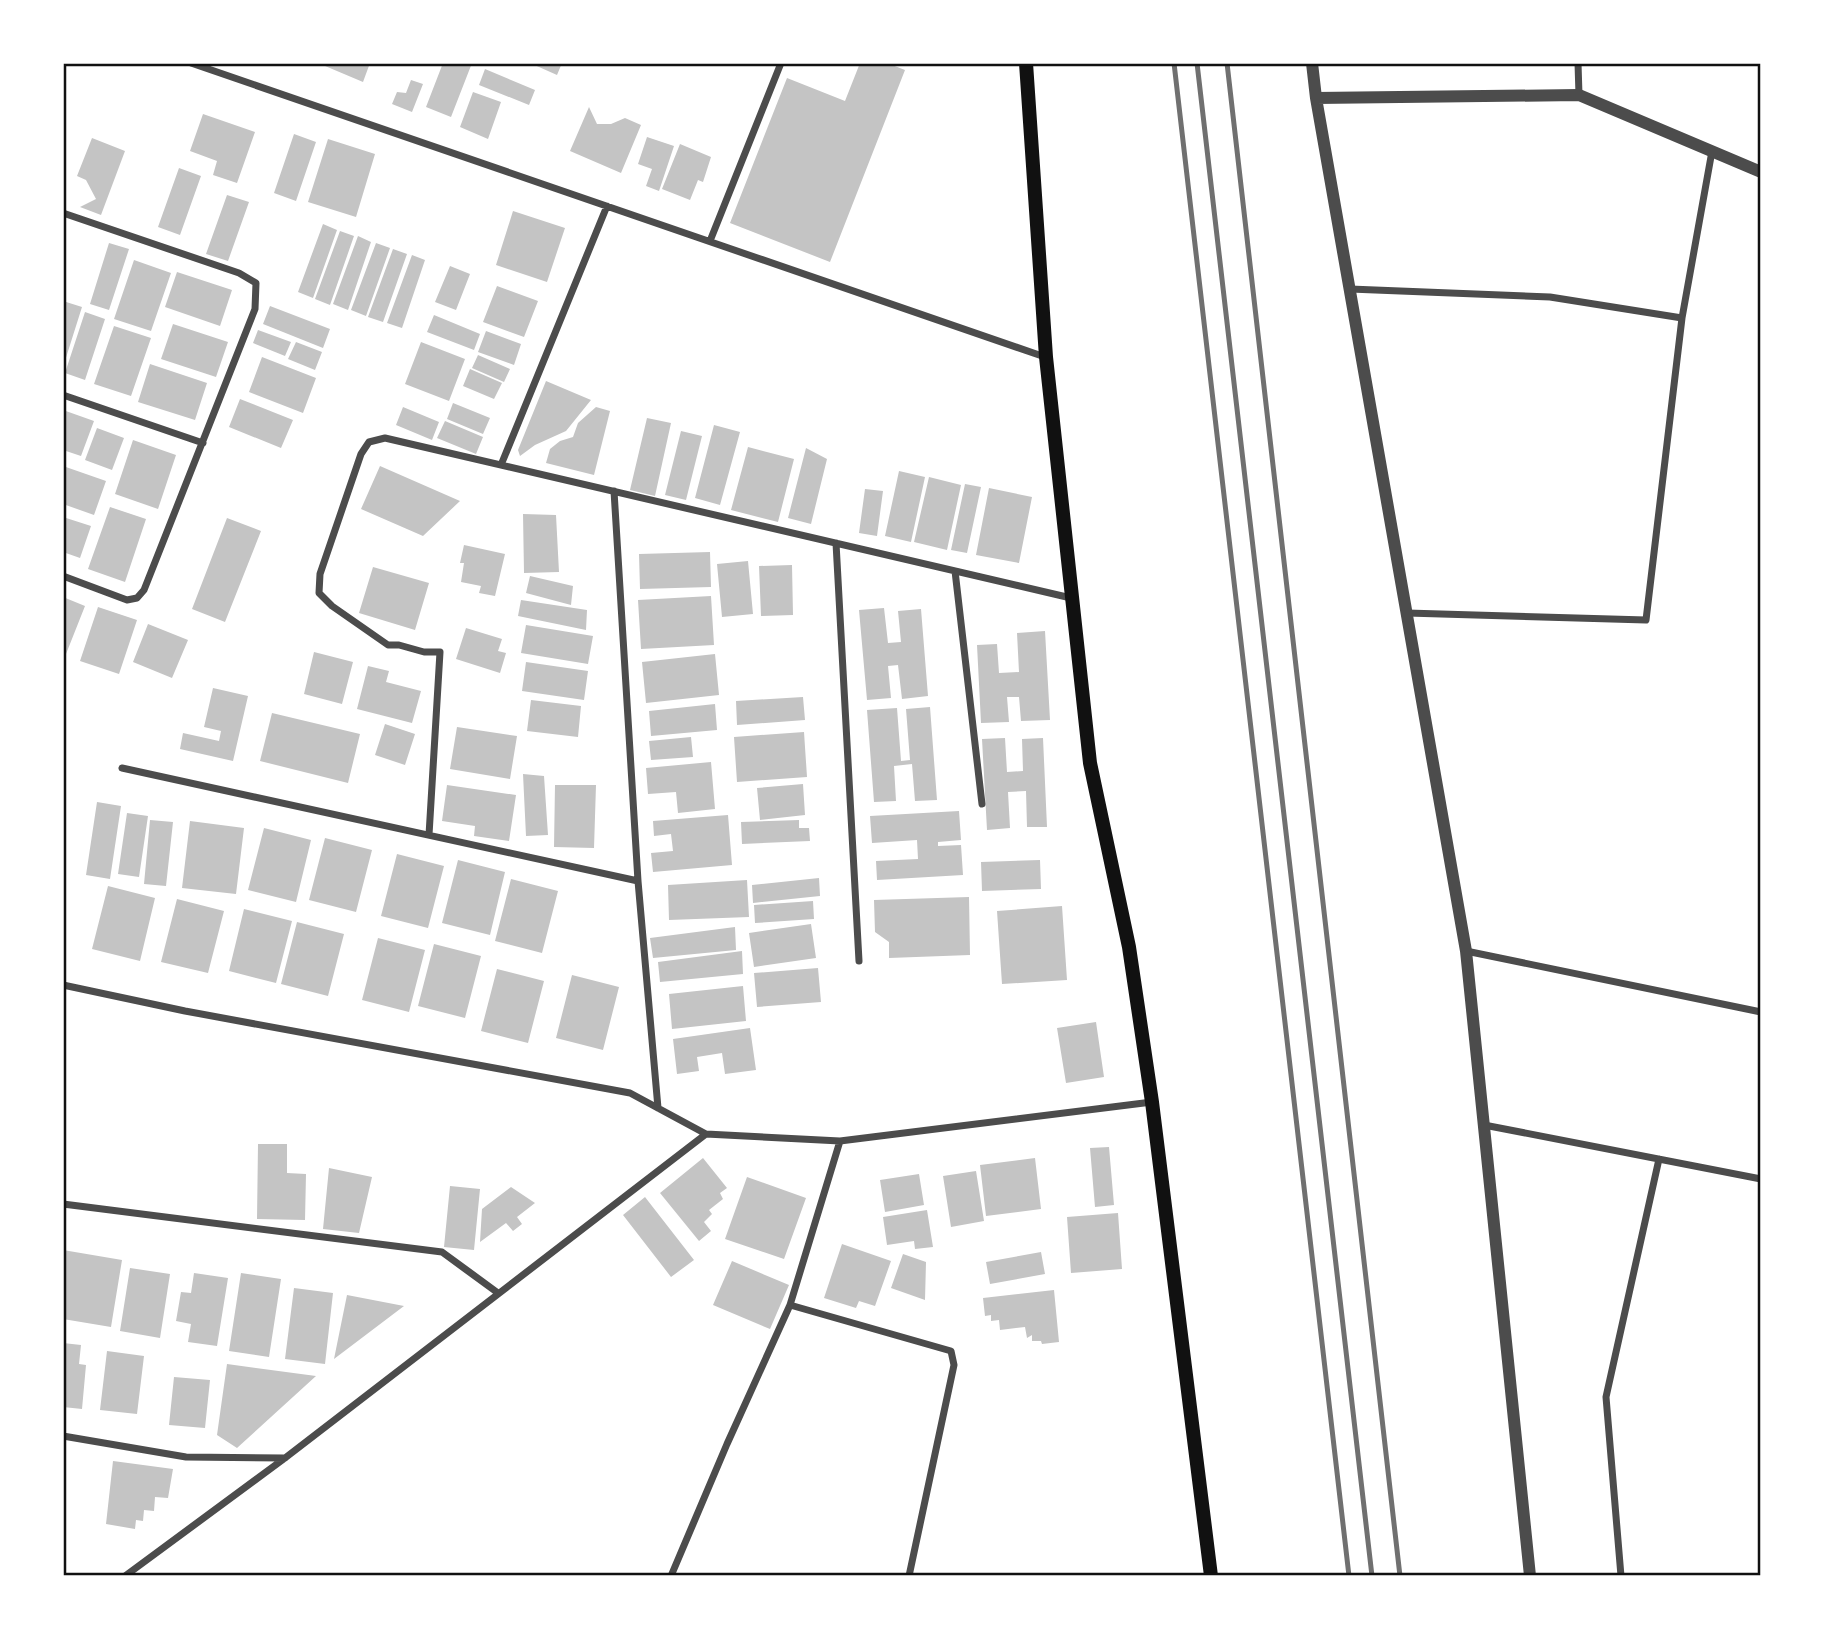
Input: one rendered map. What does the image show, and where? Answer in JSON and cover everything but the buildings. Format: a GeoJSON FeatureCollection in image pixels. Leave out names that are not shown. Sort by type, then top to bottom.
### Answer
{"type":"FeatureCollection","features":[{"type":"Feature","properties":{"kind":"main road"},"geometry":{"type":"LineString","coordinates":[[1026,63],[1046,357],[1090,763],[1129,947],[1152,1102],[1211,1576]]}},
{"type":"Feature","properties":{"kind":"street"},"geometry":{"type":"LineString","coordinates":[[191,63],[1046,357]]}},
{"type":"Feature","properties":{"kind":"street"},"geometry":{"type":"LineString","coordinates":[[710,242],[781,63]]}},
{"type":"Feature","properties":{"kind":"street"},"geometry":{"type":"LineString","coordinates":[[1312,63],[1466,951],[1530,1576]]}},
{"type":"Feature","properties":{"kind":"street"},"geometry":{"type":"LineString","coordinates":[[1578,63],[1579,95]]}},
{"type":"Feature","properties":{"kind":"street"},"geometry":{"type":"LineString","coordinates":[[1316,98],[1579,95],[1761,172]]}},
{"type":"Feature","properties":{"kind":"street"},"geometry":{"type":"LineString","coordinates":[[1407,613],[1646,620],[1682,318],[1712,151]]}},
{"type":"Feature","properties":{"kind":"street"},"geometry":{"type":"LineString","coordinates":[[501,465],[607,206]]}},
{"type":"Feature","properties":{"kind":"street"},"geometry":{"type":"LineString","coordinates":[[63,213],[239,273],[256,283],[255,309],[144,590],[137,598],[127,600],[63,576]]}},
{"type":"Feature","properties":{"kind":"street"},"geometry":{"type":"LineString","coordinates":[[1350,289],[1550,297],[1682,318]]}},
{"type":"Feature","properties":{"kind":"street"},"geometry":{"type":"LineString","coordinates":[[63,395],[203,443]]}},
{"type":"Feature","properties":{"kind":"street"},"geometry":{"type":"LineString","coordinates":[[429,835],[440,652],[424,652],[400,645],[388,645],[318,593],[320,574],[361,454],[369,442],[385,438],[1072,598]]}},
{"type":"Feature","properties":{"kind":"street"},"geometry":{"type":"LineString","coordinates":[[614,491],[638,881],[658,1108]]}},
{"type":"Feature","properties":{"kind":"street"},"geometry":{"type":"LineString","coordinates":[[836,543],[859,961]]}},
{"type":"Feature","properties":{"kind":"street"},"geometry":{"type":"LineString","coordinates":[[955,571],[982,804]]}},
{"type":"Feature","properties":{"kind":"street"},"geometry":{"type":"LineString","coordinates":[[122,768],[638,881]]}},
{"type":"Feature","properties":{"kind":"street"},"geometry":{"type":"LineString","coordinates":[[1466,951],[1761,1012]]}},
{"type":"Feature","properties":{"kind":"street"},"geometry":{"type":"LineString","coordinates":[[63,985],[198,1013],[630,1093],[706,1134],[840,1141],[1152,1102]]}},
{"type":"Feature","properties":{"kind":"street"},"geometry":{"type":"LineString","coordinates":[[1484,1125],[1761,1179]]}},
{"type":"Feature","properties":{"kind":"street"},"geometry":{"type":"LineString","coordinates":[[125,1576],[285,1458],[706,1134]]}},
{"type":"Feature","properties":{"kind":"street"},"geometry":{"type":"LineString","coordinates":[[671,1576],[790,1305],[840,1141]]}},
{"type":"Feature","properties":{"kind":"street"},"geometry":{"type":"LineString","coordinates":[[1621,1576],[1606,1397],[1660,1159]]}},
{"type":"Feature","properties":{"kind":"street"},"geometry":{"type":"LineString","coordinates":[[63,1204],[442,1252],[498,1293]]}},
{"type":"Feature","properties":{"kind":"street"},"geometry":{"type":"LineString","coordinates":[[790,1305],[951,1351],[954,1365],[909,1576]]}},
{"type":"Feature","properties":{"kind":"street"},"geometry":{"type":"LineString","coordinates":[[63,1436],[186,1457],[285,1458]]}},
{"type":"Feature","properties":{"kind":"railway"},"geometry":{"type":"LineString","coordinates":[[1174,63],[1349,1576]]}},
{"type":"Feature","properties":{"kind":"railway"},"geometry":{"type":"LineString","coordinates":[[1197,63],[1372,1576]]}},
{"type":"Feature","properties":{"kind":"railway"},"geometry":{"type":"LineString","coordinates":[[1227,63],[1400,1576]]}}]}
